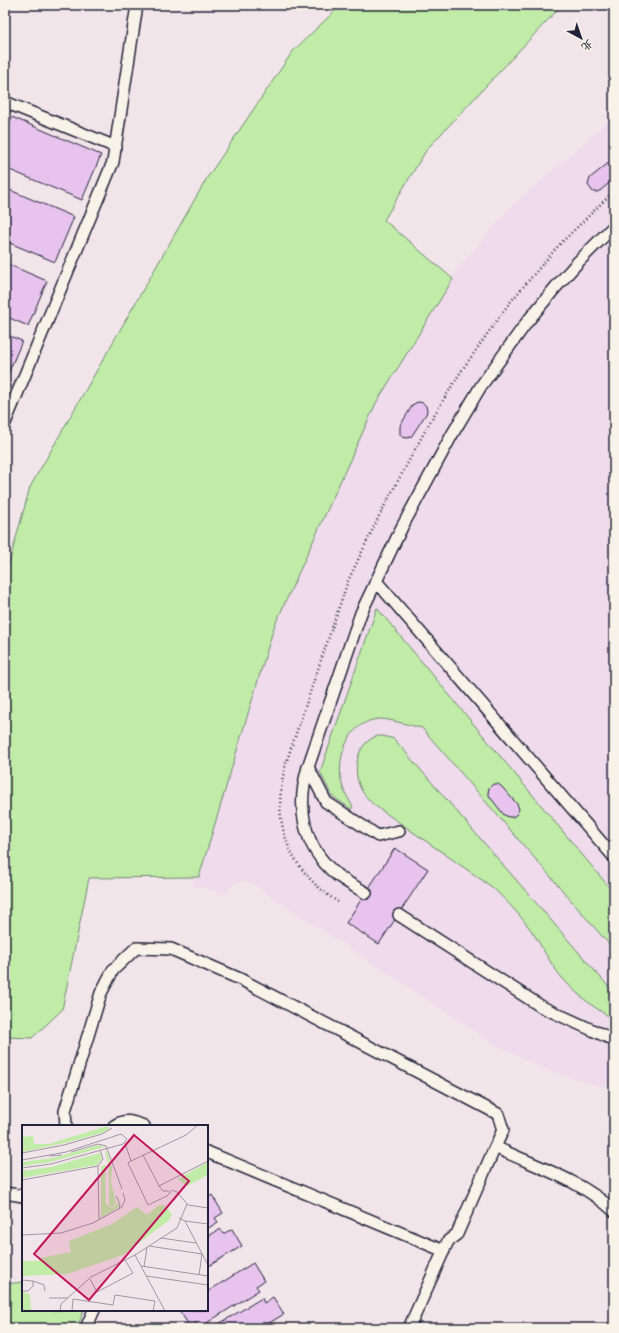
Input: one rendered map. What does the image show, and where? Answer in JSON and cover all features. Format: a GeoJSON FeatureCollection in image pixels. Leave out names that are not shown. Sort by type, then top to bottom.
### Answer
{"type":"FeatureCollection","features":[{"type":"Feature","properties":{"kind":"lane"},"geometry":{"type":"LineString","coordinates":[[5,423],[113,162],[137,5]]}},
{"type":"Feature","properties":{"kind":"lane"},"geometry":{"type":"LineString","coordinates":[[5,102],[116,147]]}},
{"type":"Feature","properties":{"kind":"lane"},"geometry":{"type":"LineString","coordinates":[[366,893],[338,876],[318,854],[310,840],[302,812],[303,789],[308,767],[362,613],[402,527],[440,456],[481,386],[555,288],[578,262],[614,226]]}},
{"type":"Feature","properties":{"kind":"lane"},"geometry":{"type":"LineString","coordinates":[[376,581],[614,858]]}},
{"type":"Feature","properties":{"kind":"lane"},"geometry":{"type":"LineString","coordinates":[[308,767],[326,802],[378,836],[399,831]]}},
{"type":"Feature","properties":{"kind":"lane"},"geometry":{"type":"LineString","coordinates":[[399,915],[542,1007],[614,1040]]}},
{"type":"Feature","properties":{"kind":"lane"},"geometry":{"type":"LineString","coordinates":[[66,1125],[65,1111],[101,993],[113,970],[136,948],[170,949],[240,979],[498,1114],[503,1130],[457,1234],[448,1241],[409,1328]]}},
{"type":"Feature","properties":{"kind":"lane"},"geometry":{"type":"LineString","coordinates":[[115,1125],[118,1123],[130,1121],[141,1125]]}},
{"type":"Feature","properties":{"kind":"lane"},"geometry":{"type":"LineString","coordinates":[[495,1147],[576,1184],[601,1199],[614,1211]]}},
{"type":"Feature","properties":{"kind":"lane"},"geometry":{"type":"LineString","coordinates":[[208,1152],[444,1251]]}},
{"type":"Feature","properties":{"kind":"lane"},"geometry":{"type":"LineString","coordinates":[[5,1193],[22,1196]]}},
{"type":"Feature","properties":{"kind":"lane"},"geometry":{"type":"LineString","coordinates":[[86,1328],[94,1311]]}},
{"type":"Feature","properties":{"kind":"shaded area"},"geometry":{"type":"Polygon","coordinates":[[[614,116],[614,1086],[598,1086],[544,1069],[492,1043],[254,885],[245,881],[234,884],[226,894],[193,885],[237,698],[307,517],[457,269],[513,205],[614,116]]]}},
{"type":"Feature","properties":{"kind":"green space"},"geometry":{"type":"Polygon","coordinates":[[[341,5],[558,5],[560,7],[427,149],[384,220],[453,279],[376,403],[274,627],[199,877],[89,878],[62,1010],[32,1038],[5,1037],[5,578],[30,487],[207,178],[293,51],[341,5]]]}},
{"type":"Feature","properties":{"kind":"green space"},"geometry":{"type":"Polygon","coordinates":[[[377,608],[614,893],[614,950],[422,728],[384,719],[370,721],[361,725],[348,740],[341,759],[340,769],[343,786],[353,807],[351,809],[332,796],[320,772],[377,608]]]}},
{"type":"Feature","properties":{"kind":"green space"},"geometry":{"type":"Polygon","coordinates":[[[383,736],[394,739],[614,993],[614,1020],[571,988],[553,966],[535,936],[525,923],[492,887],[374,805],[366,796],[358,781],[356,768],[357,761],[362,748],[366,743],[372,738],[383,736]]]}},
{"type":"Feature","properties":{"kind":"green space"},"geometry":{"type":"Polygon","coordinates":[[[22,1282],[22,1311],[84,1311],[77,1328],[5,1328],[5,1284],[22,1282]]]}},
{"type":"Feature","properties":{"kind":"building"},"geometry":{"type":"Polygon","coordinates":[[[12,117],[101,155],[82,200],[5,168],[5,133],[12,117]]]}},
{"type":"Feature","properties":{"kind":"building"},"geometry":{"type":"Polygon","coordinates":[[[611,161],[614,161],[614,179],[601,190],[593,192],[588,185],[590,178],[611,161]]]}},
{"type":"Feature","properties":{"kind":"building"},"geometry":{"type":"Polygon","coordinates":[[[5,188],[74,217],[55,262],[5,241],[5,188]]]}},
{"type":"Feature","properties":{"kind":"building"},"geometry":{"type":"Polygon","coordinates":[[[5,263],[47,281],[28,326],[5,316],[5,263]]]}},
{"type":"Feature","properties":{"kind":"building"},"geometry":{"type":"Polygon","coordinates":[[[5,334],[22,341],[5,381],[5,334]]]}},
{"type":"Feature","properties":{"kind":"building"},"geometry":{"type":"Polygon","coordinates":[[[419,402],[426,406],[426,414],[411,437],[402,437],[400,434],[400,426],[412,406],[419,402]]]}},
{"type":"Feature","properties":{"kind":"building"},"geometry":{"type":"Polygon","coordinates":[[[493,784],[498,784],[502,787],[517,804],[519,809],[517,814],[513,817],[504,815],[490,797],[488,793],[489,788],[493,784]]]}},
{"type":"Feature","properties":{"kind":"building"},"geometry":{"type":"Polygon","coordinates":[[[395,848],[428,869],[379,944],[346,923],[395,848]]]}},
{"type":"Feature","properties":{"kind":"building"},"geometry":{"type":"Polygon","coordinates":[[[212,1195],[223,1213],[215,1218],[218,1222],[208,1228],[208,1197],[212,1195]]]}},
{"type":"Feature","properties":{"kind":"building"},"geometry":{"type":"Polygon","coordinates":[[[220,1229],[223,1234],[232,1229],[242,1246],[208,1266],[208,1236],[220,1229]]]}},
{"type":"Feature","properties":{"kind":"building"},"geometry":{"type":"Polygon","coordinates":[[[253,1263],[264,1281],[256,1286],[259,1290],[202,1326],[199,1321],[190,1327],[180,1311],[208,1311],[208,1291],[253,1263]]]}},
{"type":"Feature","properties":{"kind":"building"},"geometry":{"type":"Polygon","coordinates":[[[273,1297],[284,1314],[261,1328],[212,1328],[262,1298],[264,1303],[273,1297]]]}}]}
